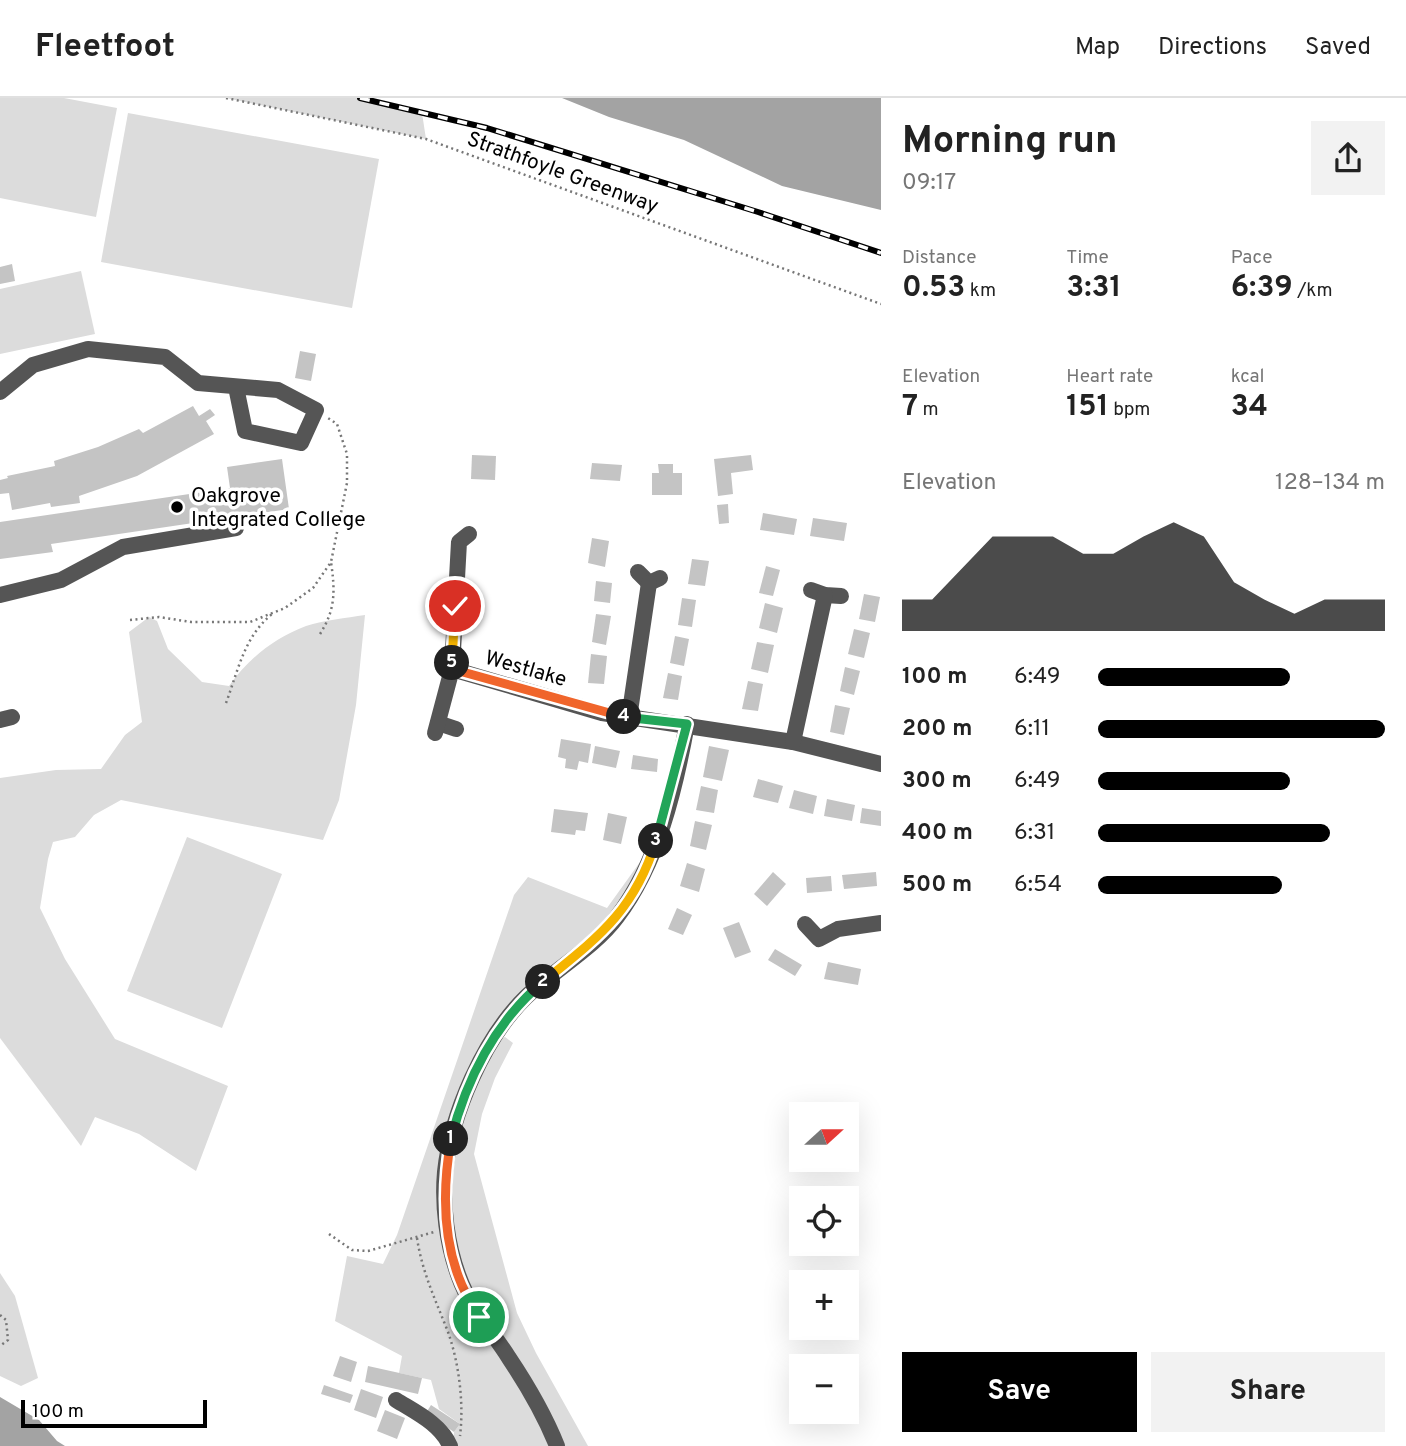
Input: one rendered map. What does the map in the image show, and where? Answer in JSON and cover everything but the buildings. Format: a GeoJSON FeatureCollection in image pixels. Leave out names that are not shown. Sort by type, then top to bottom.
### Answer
{"type":"FeatureCollection","features":[{"type":"Feature","properties":{"kind":"street"},"geometry":{"type":"LineString","coordinates":[[0,392],[33,365],[88,349],[165,356],[198,383],[278,390],[316,410],[301,443],[245,431],[236,387]]}},
{"type":"Feature","properties":{"kind":"street"},"geometry":{"type":"LineString","coordinates":[[0,595],[61,580],[123,547],[236,528]]}},
{"type":"Feature","properties":{"kind":"street","name":"Westlake"},"geometry":{"type":"LineString","coordinates":[[459,536],[450,676],[556,697],[602,713],[793,742],[881,764]]}},
{"type":"Feature","properties":{"kind":"street"},"geometry":{"type":"LineString","coordinates":[[629,718],[649,578]]}},
{"type":"Feature","properties":{"kind":"street"},"geometry":{"type":"LineString","coordinates":[[793,742],[826,593]]}},
{"type":"Feature","properties":{"kind":"street"},"geometry":{"type":"LineString","coordinates":[[450,676],[436,728],[456,729]]}},
{"type":"Feature","properties":{"kind":"street"},"geometry":{"type":"LineString","coordinates":[[557,1446],[509,1357],[479,1317],[459,1278],[446,1227],[445,1174],[451,1136],[474,1075],[489,1045],[511,1014],[535,989],[616,919],[640,882],[667,807],[687,724]]}},
{"type":"Feature","properties":{"kind":"street"},"geometry":{"type":"LineString","coordinates":[[805,924],[819,939],[838,929],[881,923]]}},
{"type":"Feature","properties":{"kind":"street"},"geometry":{"type":"LineString","coordinates":[[396,1400],[428,1420],[455,1445]]}},
{"type":"Feature","properties":{"kind":"path","name":"Strathfoyle Greenway"},"geometry":{"type":"LineString","coordinates":[[226,98],[426,139],[881,304]]}},
{"type":"Feature","properties":{"kind":"path"},"geometry":{"type":"LineString","coordinates":[[316,410],[337,424],[347,454],[347,484],[331,562],[334,580],[331,616],[320,634]]}},
{"type":"Feature","properties":{"kind":"path"},"geometry":{"type":"LineString","coordinates":[[130,620],[159,617],[191,622],[250,622],[298,601],[313,588],[331,562]]}},
{"type":"Feature","properties":{"kind":"path"},"geometry":{"type":"LineString","coordinates":[[226,703],[257,626],[275,612]]}},
{"type":"Feature","properties":{"kind":"path"},"geometry":{"type":"LineString","coordinates":[[330,1234],[352,1250],[368,1251],[446,1227]]}},
{"type":"Feature","properties":{"kind":"path"},"geometry":{"type":"LineString","coordinates":[[417,1238],[429,1289],[449,1335],[457,1375],[462,1419],[455,1445]]}},
{"type":"Feature","properties":{"kind":"path"},"geometry":{"type":"LineString","coordinates":[[0,1315],[6,1320],[8,1340],[0,1346]]}},
{"type":"Feature","properties":{"kind":"shaded area"},"geometry":{"type":"Polygon","coordinates":[[[0,98],[64,98],[117,108],[96,217],[0,198],[0,98]]]}},
{"type":"Feature","properties":{"kind":"shaded area"},"geometry":{"type":"Polygon","coordinates":[[[226,98],[360,98],[422,113],[426,139],[226,98]]]}},
{"type":"Feature","properties":{"kind":"shaded area"},"geometry":{"type":"Polygon","coordinates":[[[562,98],[881,98],[881,210],[782,186],[684,140],[609,117],[562,98]]]}},
{"type":"Feature","properties":{"kind":"shaded area"},"geometry":{"type":"Polygon","coordinates":[[[128,113],[379,159],[352,308],[101,262],[128,113]]]}},
{"type":"Feature","properties":{"kind":"shaded area"},"geometry":{"type":"Polygon","coordinates":[[[81,271],[95,334],[0,354],[0,289],[81,271]]]}},
{"type":"Feature","properties":{"kind":"shaded area"},"geometry":{"type":"Polygon","coordinates":[[[365,615],[356,705],[339,800],[323,840],[121,800],[94,815],[75,837],[53,842],[40,908],[65,959],[115,1039],[228,1086],[196,1171],[139,1134],[95,1117],[81,1146],[0,1038],[0,778],[56,770],[101,769],[125,735],[142,722],[129,632],[149,617],[157,621],[168,649],[202,682],[229,686],[253,658],[294,631],[335,619],[365,615]]]}},
{"type":"Feature","properties":{"kind":"shaded area"},"geometry":{"type":"Polygon","coordinates":[[[656,825],[651,843],[618,908],[491,1044],[505,1037],[513,1043],[495,1078],[482,1114],[474,1154],[517,1313],[588,1446],[453,1446],[454,1432],[460,1424],[439,1409],[431,1380],[399,1373],[402,1356],[335,1321],[347,1256],[383,1264],[397,1235],[514,895],[528,877],[607,908],[640,862],[656,825]]]}},
{"type":"Feature","properties":{"kind":"shaded area"},"geometry":{"type":"Polygon","coordinates":[[[187,837],[282,874],[222,1028],[127,991],[187,837]]]}},
{"type":"Feature","properties":{"kind":"shaded area"},"geometry":{"type":"Polygon","coordinates":[[[0,1273],[15,1296],[38,1378],[21,1386],[0,1376],[0,1273]]]}},
{"type":"Feature","properties":{"kind":"shaded area"},"geometry":{"type":"Polygon","coordinates":[[[0,1397],[39,1420],[57,1441],[65,1446],[0,1446],[0,1397]]]}},
{"type":"Feature","properties":{"kind":"railway"},"geometry":{"type":"LineString","coordinates":[[360,98],[487,128],[881,253]]}},
{"type":"Feature","properties":{"kind":"place","name":"Oakgrove Integrated College"},"geometry":{"type":"Point","coordinates":[177,507]}},
{"type":"Feature","properties":{"kind":"route"},"geometry":{"type":"LineString","coordinates":[[455,606],[452,669],[556,697],[602,713],[687,724],[667,807],[640,882],[616,919],[535,989],[511,1014],[489,1045],[474,1075],[451,1136],[445,1174],[446,1227],[459,1278],[479,1317]]}}]}
